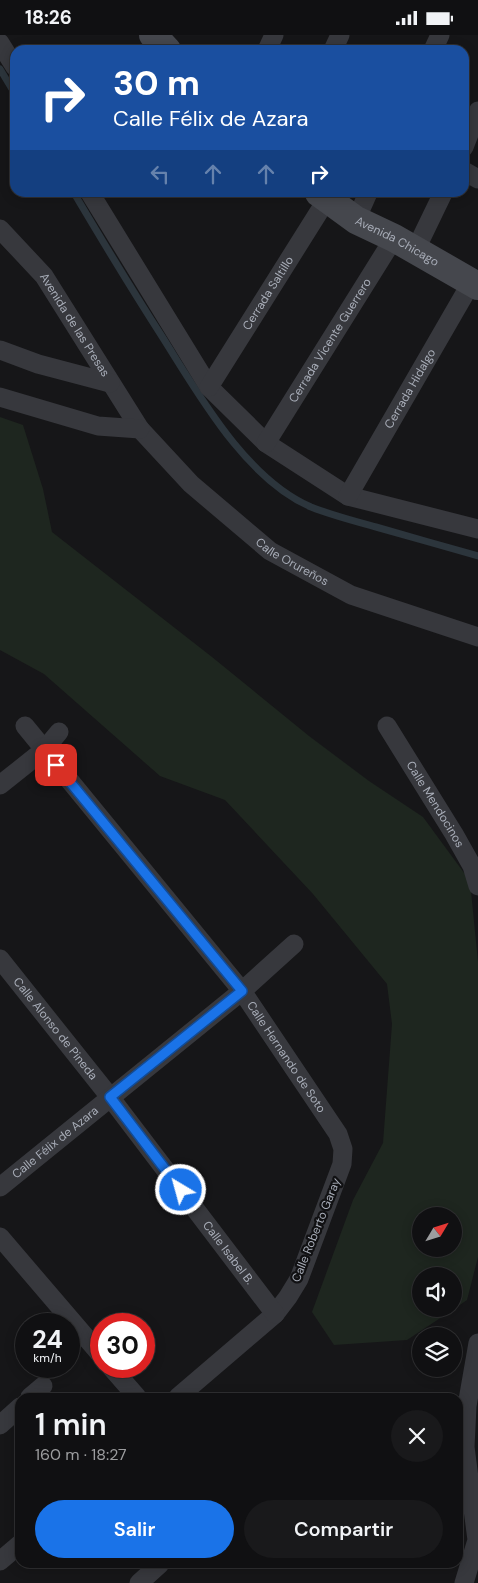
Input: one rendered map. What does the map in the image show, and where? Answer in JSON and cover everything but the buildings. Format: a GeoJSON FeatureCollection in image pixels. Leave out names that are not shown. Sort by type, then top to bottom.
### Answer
{"type":"FeatureCollection","features":[{"type":"Feature","properties":{"kind":"street"},"geometry":{"type":"LineString","coordinates":[[153,35],[162,45]]}},
{"type":"Feature","properties":{"kind":"street"},"geometry":{"type":"LineString","coordinates":[[0,43],[10,59]]}},
{"type":"Feature","properties":{"kind":"street"},"geometry":{"type":"LineString","coordinates":[[469,134],[478,111]]}},
{"type":"Feature","properties":{"kind":"street"},"geometry":{"type":"LineString","coordinates":[[92,197],[209,387],[266,443],[348,496],[477,527]]}},
{"type":"Feature","properties":{"kind":"street","name":"Cerrada Saltillo"},"geometry":{"type":"LineString","coordinates":[[209,387],[322,197]]}},
{"type":"Feature","properties":{"kind":"street","name":"Avenida Chicago"},"geometry":{"type":"LineString","coordinates":[[324,197],[356,220],[405,244],[474,284]]}},
{"type":"Feature","properties":{"kind":"street"},"geometry":{"type":"LineString","coordinates":[[356,220],[366,197]]}},
{"type":"Feature","properties":{"kind":"street","name":"Cerrada Vicente Guerrero"},"geometry":{"type":"LineString","coordinates":[[266,443],[440,197]]}},
{"type":"Feature","properties":{"kind":"street","name":"Avenida de las Presas"},"geometry":{"type":"LineString","coordinates":[[0,229],[44,277],[140,429]]}},
{"type":"Feature","properties":{"kind":"street","name":"Cerrada Hidalgo"},"geometry":{"type":"LineString","coordinates":[[348,496],[474,284]]}},
{"type":"Feature","properties":{"kind":"street"},"geometry":{"type":"LineString","coordinates":[[0,350],[38,363],[110,383]]}},
{"type":"Feature","properties":{"kind":"street"},"geometry":{"type":"LineString","coordinates":[[0,397],[98,426],[140,429]]}},
{"type":"Feature","properties":{"kind":"street","name":"Calle Orureños"},"geometry":{"type":"LineString","coordinates":[[140,429],[191,484],[270,551],[351,595],[478,637]]}},
{"type":"Feature","properties":{"kind":"street","name":"Calle Hernando de Soto"},"geometry":{"type":"LineString","coordinates":[[25,726],[242,991],[338,1134]]}},
{"type":"Feature","properties":{"kind":"street","name":"Calle Mendocinos"},"geometry":{"type":"LineString","coordinates":[[387,726],[454,834],[472,866],[478,886]]}},
{"type":"Feature","properties":{"kind":"street"},"geometry":{"type":"LineString","coordinates":[[0,785],[44,750],[59,732]]}},
{"type":"Feature","properties":{"kind":"street","name":"Calle Félix de Azara"},"geometry":{"type":"LineString","coordinates":[[0,1187],[242,991],[294,944]]}},
{"type":"Feature","properties":{"kind":"street","name":"Calle Alonso de Pineda"},"geometry":{"type":"LineString","coordinates":[[0,959],[110,1097]]}},
{"type":"Feature","properties":{"kind":"street","name":"Calle Isabel B."},"geometry":{"type":"LineString","coordinates":[[110,1097],[274,1315]]}},
{"type":"Feature","properties":{"kind":"street","name":"Calle Roberto Garay"},"geometry":{"type":"LineString","coordinates":[[183,1393],[274,1315],[299,1279],[342,1164],[343,1149],[338,1134]]}},
{"type":"Feature","properties":{"kind":"street"},"geometry":{"type":"LineString","coordinates":[[0,1237],[90,1342]]}},
{"type":"Feature","properties":{"kind":"street"},"geometry":{"type":"LineString","coordinates":[[464,1583],[478,1540],[465,1447],[466,1407],[477,1352]]}},
{"type":"Feature","properties":{"kind":"street"},"geometry":{"type":"LineString","coordinates":[[120,1378],[134,1393]]}},
{"type":"Feature","properties":{"kind":"street"},"geometry":{"type":"LineString","coordinates":[[0,1425],[15,1412]]}},
{"type":"Feature","properties":{"kind":"street"},"geometry":{"type":"LineString","coordinates":[[0,1561],[15,1548]]}},
{"type":"Feature","properties":{"kind":"street"},"geometry":{"type":"LineString","coordinates":[[139,1583],[156,1568]]}},
{"type":"Feature","properties":{"kind":"shaded area"},"geometry":{"type":"Polygon","coordinates":[[[0,417],[23,425],[43,489],[52,532],[212,657],[309,736],[369,781],[423,817],[470,881],[478,962],[478,1257],[467,1300],[462,1303],[462,1267],[412,1267],[412,1317],[442,1317],[427,1327],[412,1327],[412,1337],[407,1340],[334,1345],[312,1312],[353,1200],[383,1143],[392,1024],[387,984],[313,894],[225,800],[160,776],[44,674],[0,650],[0,417]]]}},
{"type":"Feature","properties":{"kind":"waterway"},"geometry":{"type":"LineString","coordinates":[[0,69],[10,86]]}},
{"type":"Feature","properties":{"kind":"waterway"},"geometry":{"type":"LineString","coordinates":[[76,197],[192,385],[226,433],[266,477],[287,494],[319,510],[478,556]]}},
{"type":"Feature","properties":{"kind":"route"},"geometry":{"type":"LineString","coordinates":[[56,765],[242,991],[110,1097],[181,1190]]}}]}
